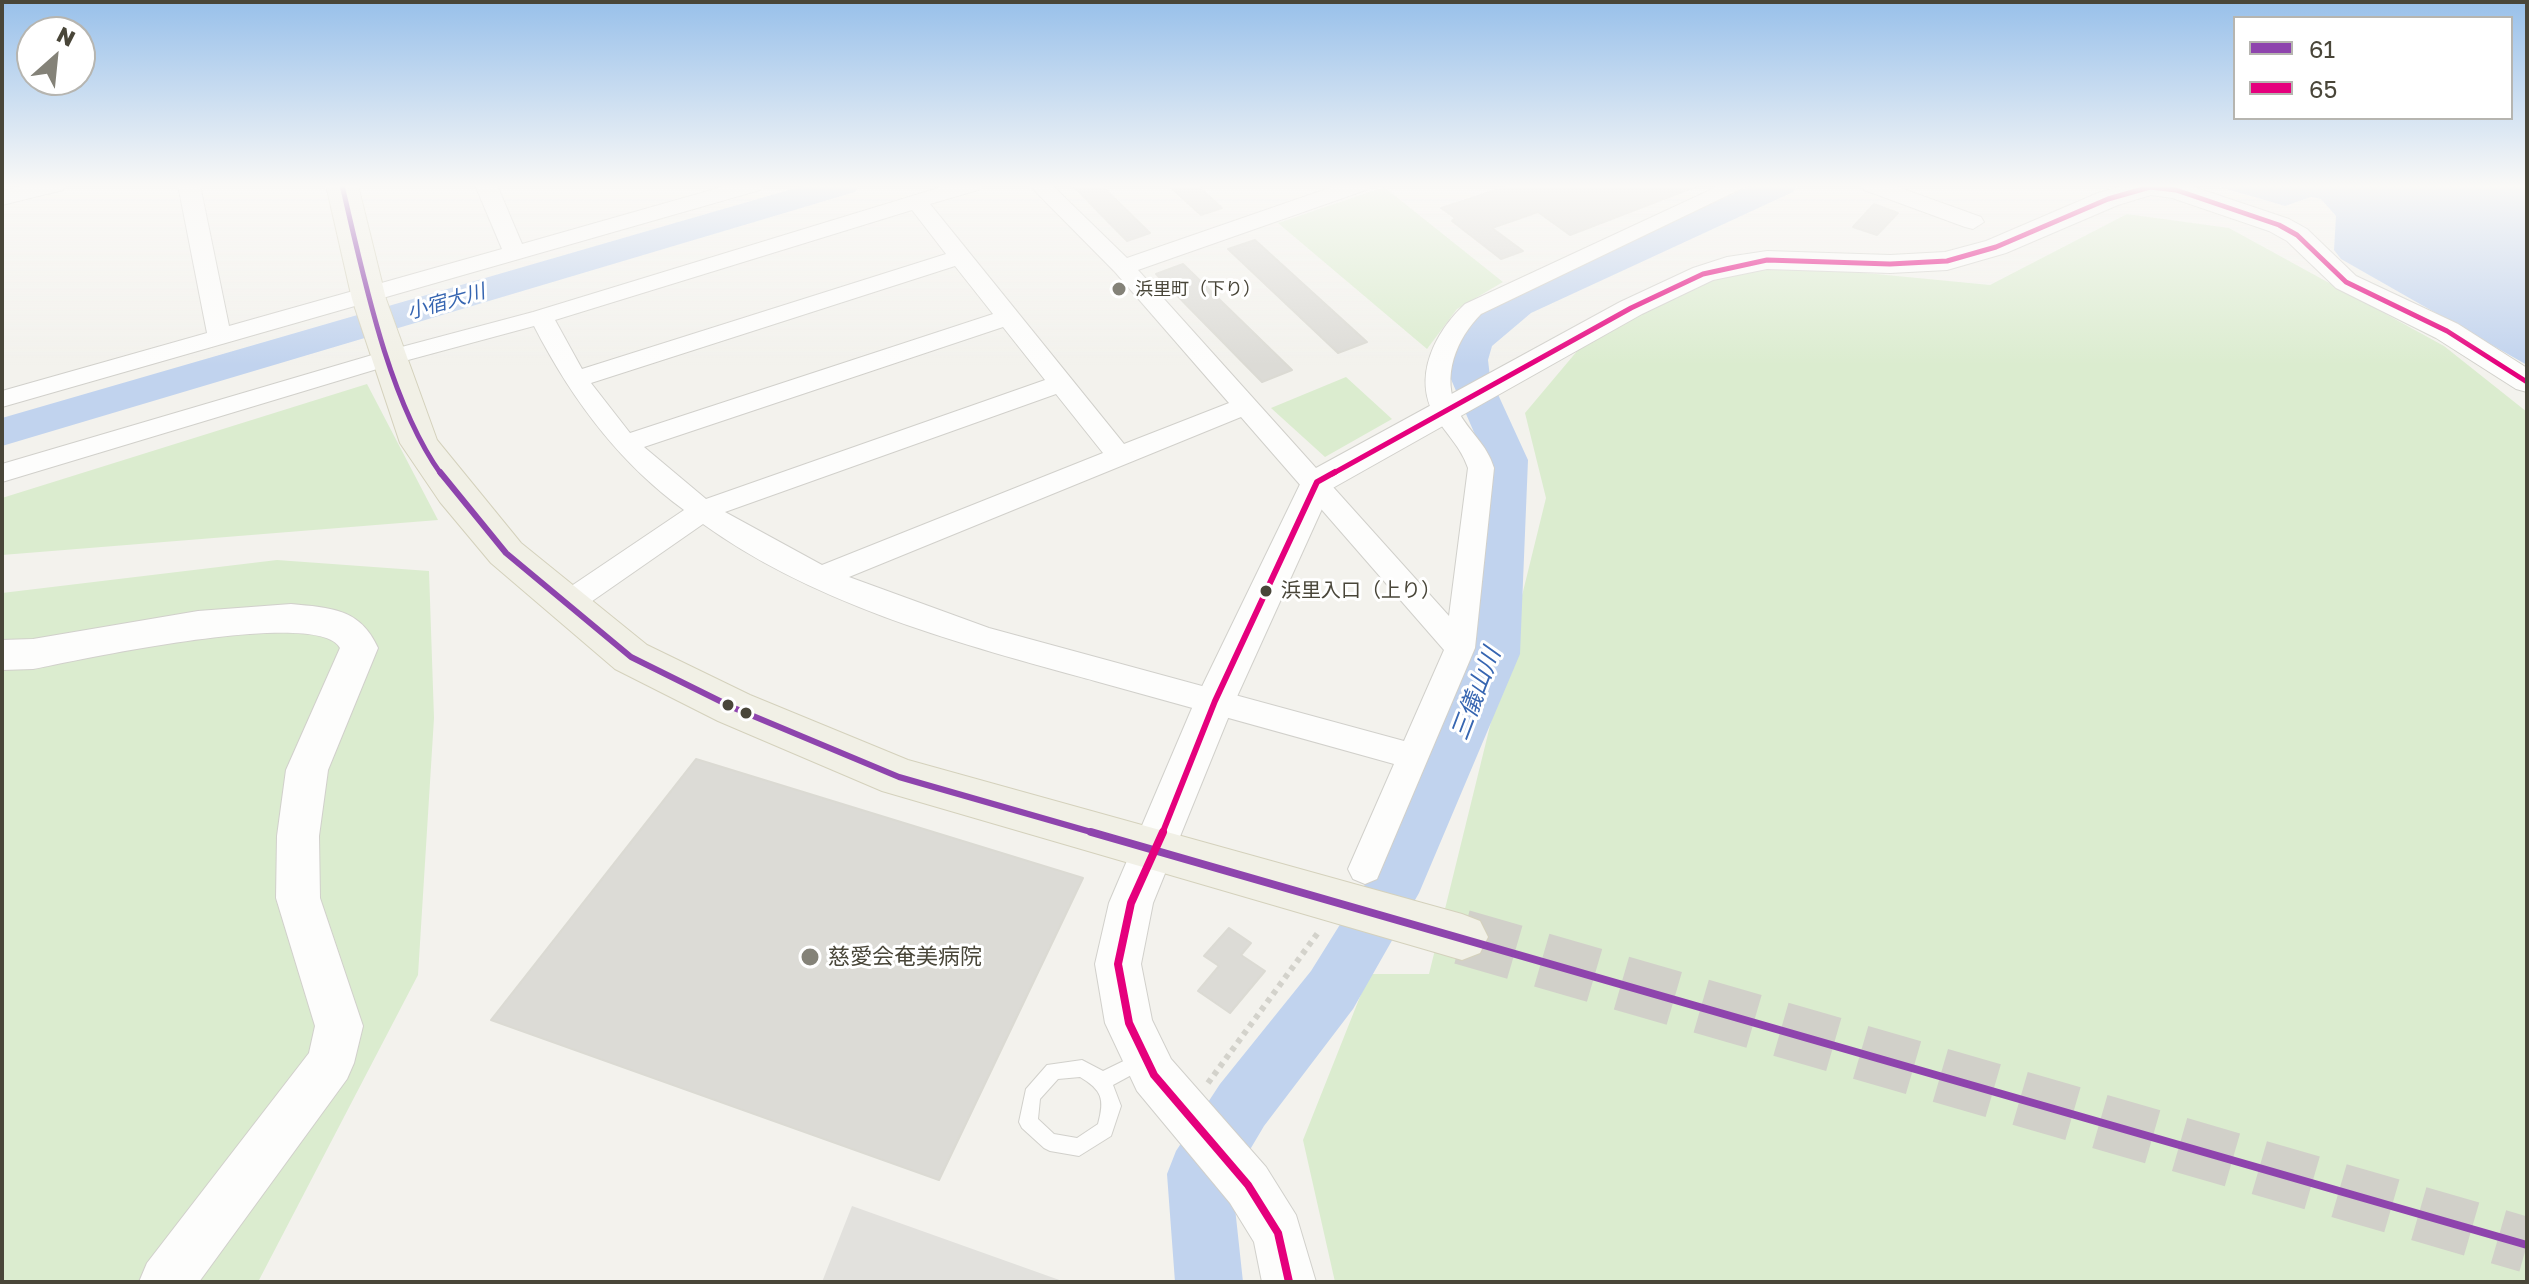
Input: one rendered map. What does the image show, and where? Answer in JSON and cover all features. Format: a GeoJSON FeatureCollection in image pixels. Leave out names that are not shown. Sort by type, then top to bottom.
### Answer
{"type":"FeatureCollection","features":[{"type":"Feature","properties":{"kind":"main road"},"geometry":{"type":"LineString","coordinates":[[357,245],[388,358],[419,443],[454,492],[506,553],[631,657],[734,708],[899,777],[1156,850],[1351,891],[1409,923],[1462,937]]}},
{"type":"Feature","properties":{"kind":"street"},"geometry":{"type":"LineString","coordinates":[[201,245],[219,334]]}},
{"type":"Feature","properties":{"kind":"street"},"geometry":{"type":"LineString","coordinates":[[511,245],[514,252]]}},
{"type":"Feature","properties":{"kind":"street"},"geometry":{"type":"LineString","coordinates":[[2,399],[219,334],[369,295],[539,245]]}},
{"type":"Feature","properties":{"kind":"street"},"geometry":{"type":"LineString","coordinates":[[2,473],[388,358],[541,317],[771,245]]}},
{"type":"Feature","properties":{"kind":"street"},"geometry":{"type":"LineString","coordinates":[[950,245],[1121,458]]}},
{"type":"Feature","properties":{"kind":"street"},"geometry":{"type":"LineString","coordinates":[[1101,245],[1317,482],[1460,648]]}},
{"type":"Feature","properties":{"kind":"street"},"geometry":{"type":"LineString","coordinates":[[1123,267],[1186,245]]}},
{"type":"Feature","properties":{"kind":"street"},"geometry":{"type":"LineString","coordinates":[[1351,891],[1415,757],[1460,648],[1481,468],[1476,446],[1448,408],[1439,382],[1442,352],[1460,319],[1473,309],[1610,245]]}},
{"type":"Feature","properties":{"kind":"street"},"geometry":{"type":"LineString","coordinates":[[1289,1282],[1278,1233],[1248,1185],[1154,1075],[1129,1023],[1118,964],[1131,903],[1156,850],[1215,701],[1317,482],[1631,308],[1727,266],[1767,260],[1890,264],[1947,261],[2001,245]]}},
{"type":"Feature","properties":{"kind":"street"},"geometry":{"type":"LineString","coordinates":[[2307,245],[2346,282],[2447,331],[2527,382]]}},
{"type":"Feature","properties":{"kind":"street"},"geometry":{"type":"LineString","coordinates":[[576,379],[959,257]]}},
{"type":"Feature","properties":{"kind":"street"},"geometry":{"type":"LineString","coordinates":[[541,317],[576,379],[625,444],[703,510],[819,578],[958,632],[1415,757]]}},
{"type":"Feature","properties":{"kind":"street"},"geometry":{"type":"LineString","coordinates":[[625,444],[1008,317]]}},
{"type":"Feature","properties":{"kind":"street"},"geometry":{"type":"LineString","coordinates":[[565,605],[703,510],[1059,384]]}},
{"type":"Feature","properties":{"kind":"street"},"geometry":{"type":"LineString","coordinates":[[819,578],[1246,405]]}},
{"type":"Feature","properties":{"kind":"street"},"geometry":{"type":"LineString","coordinates":[[2,655],[33,654],[252,618],[329,622],[351,632],[359,648],[307,770],[298,836],[298,898],[339,1026],[330,1063],[166,1282]]}},
{"type":"Feature","properties":{"kind":"lane"},"geometry":{"type":"LineString","coordinates":[[1103,1081],[1146,1058]]}},
{"type":"Feature","properties":{"kind":"lane"},"geometry":{"type":"LineString","coordinates":[[1082,1068],[1103,1081],[1112,1106],[1105,1130],[1079,1147],[1050,1142],[1028,1122],[1032,1095],[1053,1071],[1082,1068]]}},
{"type":"Feature","properties":{"kind":"path"},"geometry":{"type":"LineString","coordinates":[[1191,1118],[1351,891]]}},
{"type":"Feature","properties":{"kind":"green space"},"geometry":{"type":"Polygon","coordinates":[[[1304,245],[1457,245],[1503,282],[1457,309],[1427,349],[1304,245]]]}},
{"type":"Feature","properties":{"kind":"green space"},"geometry":{"type":"Polygon","coordinates":[[[2067,245],[2260,245],[2444,346],[2527,412],[2527,1282],[1335,1282],[1303,1140],[1369,974],[1429,974],[1546,498],[1525,413],[1599,325],[1752,262],[1990,285],[2067,245]]]}},
{"type":"Feature","properties":{"kind":"green space"},"geometry":{"type":"Polygon","coordinates":[[[1346,377],[1392,419],[1325,457],[1271,408],[1346,377]]]}},
{"type":"Feature","properties":{"kind":"green space"},"geometry":{"type":"Polygon","coordinates":[[[367,384],[438,520],[2,555],[2,498],[367,384]]]}},
{"type":"Feature","properties":{"kind":"green space"},"geometry":{"type":"Polygon","coordinates":[[[277,560],[429,571],[434,718],[418,975],[258,1282],[2,1282],[2,593],[277,560]]]}},
{"type":"Feature","properties":{"kind":"shaded area"},"geometry":{"type":"Polygon","coordinates":[[[852,1206],[1065,1282],[822,1282],[852,1206]]]}},
{"type":"Feature","properties":{"kind":"water"},"geometry":{"type":"Polygon","coordinates":[[[2334,245],[2527,245],[2527,365],[2341,259],[2334,250],[2334,245]]]}},
{"type":"Feature","properties":{"kind":"building"},"geometry":{"type":"Polygon","coordinates":[[[1240,245],[1260,245],[1367,342],[1338,353],[1228,249],[1240,245]]]}},
{"type":"Feature","properties":{"kind":"building"},"geometry":{"type":"Polygon","coordinates":[[[1483,245],[1515,245],[1523,251],[1501,259],[1483,245]]]}},
{"type":"Feature","properties":{"kind":"building"},"geometry":{"type":"Polygon","coordinates":[[[1183,264],[1292,370],[1262,382],[1156,274],[1183,264]]]}},
{"type":"Feature","properties":{"kind":"building"},"geometry":{"type":"Polygon","coordinates":[[[696,759],[1083,878],[939,1180],[491,1020],[696,759]]]}},
{"type":"Feature","properties":{"kind":"building"},"geometry":{"type":"Polygon","coordinates":[[[1229,928],[1251,943],[1241,955],[1265,971],[1230,1013],[1198,991],[1219,966],[1204,956],[1229,928]]]}},
{"type":"Feature","properties":{"kind":"waterway","name":"小宿大川"},"geometry":{"type":"LineString","coordinates":[[2,432],[639,245]]}},
{"type":"Feature","properties":{"kind":"waterway","name":"三儀山川"},"geometry":{"type":"LineString","coordinates":[[1209,1282],[1199,1174],[1242,1105],[1332,990],[1400,876],[1496,654],[1507,460],[1470,377],[1468,360],[1474,343],[1490,325],[1518,305],[1650,245]]}},
{"type":"Feature","properties":{"kind":"tunnel"},"geometry":{"type":"LineString","coordinates":[[1462,937],[2527,1245]]}},
{"type":"Feature","properties":{"kind":"transit line","name":"61"},"geometry":{"type":"LineString","coordinates":[[356,245],[369,299],[419,443],[454,492],[506,553],[631,657],[734,708],[899,777],[2527,1245]]}},
{"type":"Feature","properties":{"kind":"transit line","name":"65"},"geometry":{"type":"LineString","coordinates":[[1289,1282],[1278,1233],[1248,1185],[1154,1075],[1129,1023],[1118,964],[1131,903],[1156,850],[1215,701],[1317,482],[1631,308],[1703,274],[1727,266],[1767,260],[1890,264],[1947,261],[2001,245]]}},
{"type":"Feature","properties":{"kind":"transit line","name":"65"},"geometry":{"type":"LineString","coordinates":[[2307,245],[2346,282],[2447,331],[2527,382]]}},
{"type":"Feature","properties":{"kind":"place","name":"浜里町（下り）"},"geometry":{"type":"Point","coordinates":[1119,289]}},
{"type":"Feature","properties":{"kind":"place","name":"浜里入口（上り）"},"geometry":{"type":"Point","coordinates":[1266,591]}},
{"type":"Feature","properties":{"kind":"place","name":"慈愛会奄美病院"},"geometry":{"type":"Point","coordinates":[810,957]}}]}
